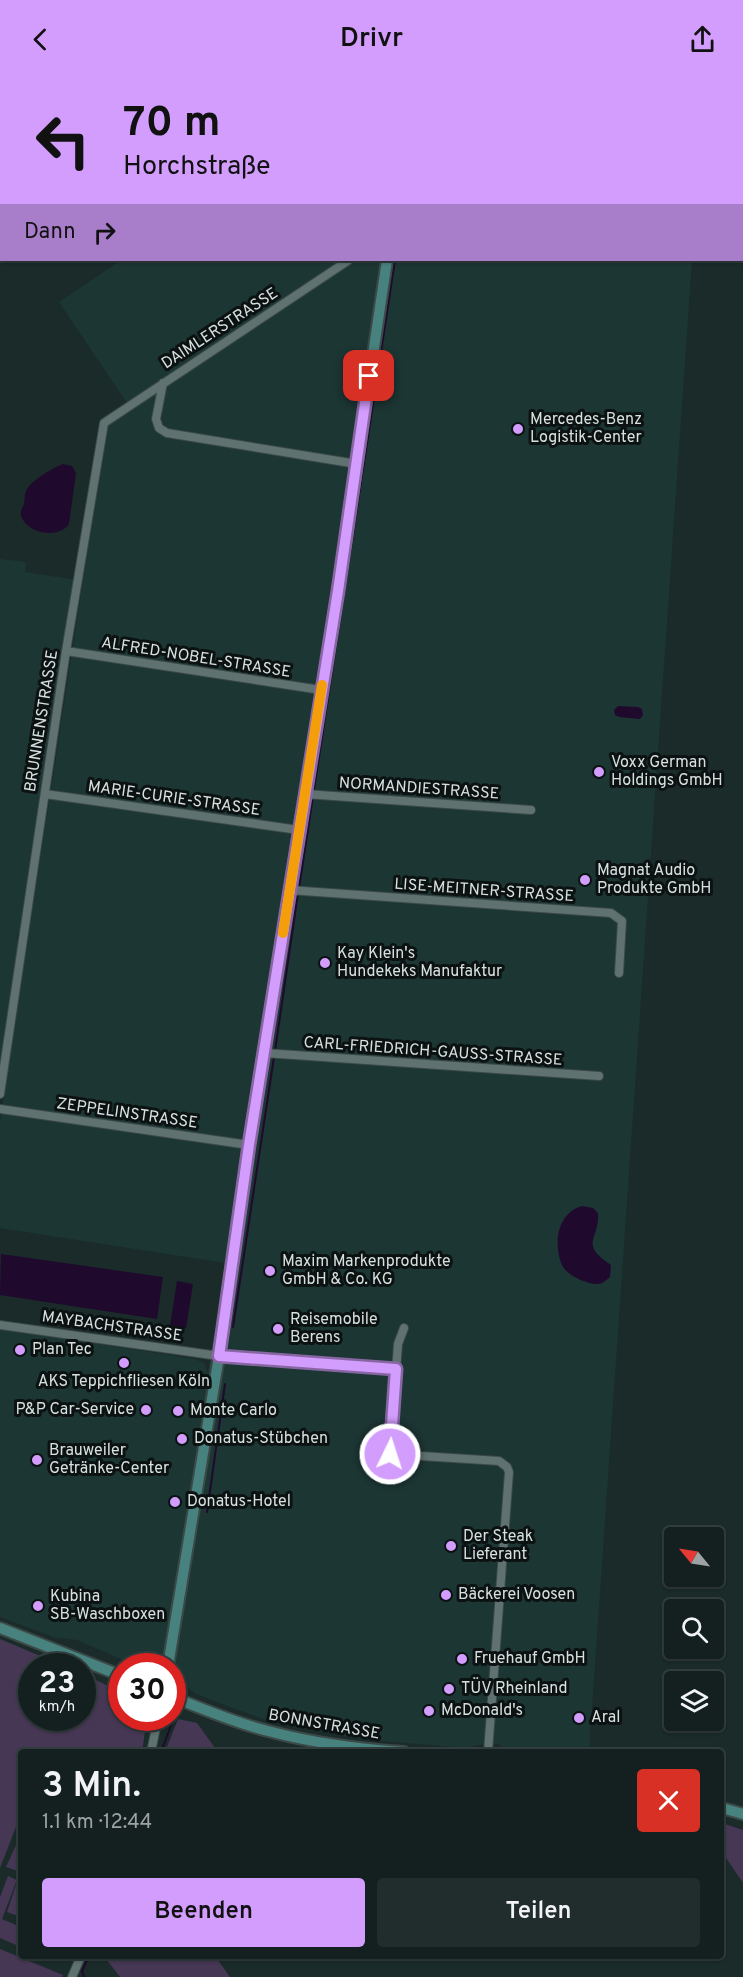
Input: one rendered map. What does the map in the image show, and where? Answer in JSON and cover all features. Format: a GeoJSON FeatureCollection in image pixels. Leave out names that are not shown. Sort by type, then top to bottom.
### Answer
{"type":"FeatureCollection","features":[{"type":"Feature","properties":{"kind":"street","name":"DAIMLERSTRASSE"},"geometry":{"type":"LineString","coordinates":[[347,261],[163,383],[156,419],[159,428],[167,433],[357,464]]}},
{"type":"Feature","properties":{"kind":"street"},"geometry":{"type":"LineString","coordinates":[[170,1653],[219,1356],[249,1145],[267,1053],[387,261]]}},
{"type":"Feature","properties":{"kind":"street","name":"BRUNNENSTRASSE"},"geometry":{"type":"LineString","coordinates":[[0,1094],[66,651],[104,423],[163,383]]}},
{"type":"Feature","properties":{"kind":"street","name":"ALFRED-NOBEL-STRASSE"},"geometry":{"type":"LineString","coordinates":[[66,651],[321,690]]}},
{"type":"Feature","properties":{"kind":"street","name":"MARIE-CURIE-STRASSE"},"geometry":{"type":"LineString","coordinates":[[45,794],[299,830]]}},
{"type":"Feature","properties":{"kind":"street","name":"NORMANDIESTRASSE"},"geometry":{"type":"LineString","coordinates":[[307,794],[531,810]]}},
{"type":"Feature","properties":{"kind":"street","name":"LISE-MEITNER-STRASSE"},"geometry":{"type":"LineString","coordinates":[[291,890],[611,913],[622,921],[619,973]]}},
{"type":"Feature","properties":{"kind":"street","name":"CARL-FRIEDRICH-GAUSS-STRASSE"},"geometry":{"type":"LineString","coordinates":[[267,1053],[599,1076]]}},
{"type":"Feature","properties":{"kind":"street","name":"ZEPPELINSTRASSE"},"geometry":{"type":"LineString","coordinates":[[0,1109],[249,1145]]}},
{"type":"Feature","properties":{"kind":"street","name":"MAYBACHSTRASSE"},"geometry":{"type":"LineString","coordinates":[[0,1325],[219,1356],[396,1369]]}},
{"type":"Feature","properties":{"kind":"street"},"geometry":{"type":"LineString","coordinates":[[404,1328],[398,1344],[390,1454],[499,1461],[507,1467],[509,1472],[488,1749]]}},
{"type":"Feature","properties":{"kind":"street"},"geometry":{"type":"LineString","coordinates":[[0,1628],[108,1670]]}},
{"type":"Feature","properties":{"kind":"street","name":"BONNSTRASSE"},"geometry":{"type":"LineString","coordinates":[[186,1702],[279,1734],[363,1749]]}},
{"type":"Feature","properties":{"kind":"street"},"geometry":{"type":"LineString","coordinates":[[152,1749],[155,1731]]}},
{"type":"Feature","properties":{"kind":"street"},"geometry":{"type":"LineString","coordinates":[[724,1809],[743,1814]]}},
{"type":"Feature","properties":{"kind":"street"},"geometry":{"type":"LineString","coordinates":[[72,1977],[80,1959]]}},
{"type":"Feature","properties":{"kind":"shaded area"},"geometry":{"type":"Polygon","coordinates":[[[116,261],[692,261],[589,1749],[504,1749],[499,1744],[477,1745],[468,1748],[368,1740],[291,1726],[257,1717],[196,1694],[186,1686],[186,1653],[108,1653],[77,1640],[53,1637],[0,1617],[0,1329],[195,1359],[204,1363],[208,1372],[225,1263],[0,1228],[0,1122],[106,431],[111,422],[131,409],[59,302],[117,263],[116,261]]]}},
{"type":"Feature","properties":{"kind":"shaded area"},"geometry":{"type":"Polygon","coordinates":[[[63,464],[72,466],[76,473],[69,524],[58,532],[37,531],[31,528],[21,516],[25,493],[37,479],[63,464]]]}},
{"type":"Feature","properties":{"kind":"shaded area"},"geometry":{"type":"Polygon","coordinates":[[[0,559],[26,562],[25,572],[77,580],[39,818],[36,823],[38,824],[22,933],[18,933],[17,937],[17,940],[21,941],[0,1074],[0,559]]]}},
{"type":"Feature","properties":{"kind":"shaded area"},"geometry":{"type":"Polygon","coordinates":[[[618,706],[638,707],[642,709],[643,715],[640,719],[619,717],[615,715],[614,710],[618,706]]]}},
{"type":"Feature","properties":{"kind":"shaded area"},"geometry":{"type":"Polygon","coordinates":[[[582,1206],[593,1208],[598,1213],[593,1246],[601,1258],[611,1265],[610,1277],[600,1284],[589,1283],[573,1276],[564,1269],[559,1257],[558,1239],[562,1222],[567,1215],[582,1206]]]}},
{"type":"Feature","properties":{"kind":"shaded area"},"geometry":{"type":"Polygon","coordinates":[[[1,1254],[163,1277],[157,1319],[0,1295],[1,1254]]]}},
{"type":"Feature","properties":{"kind":"shaded area"},"geometry":{"type":"Polygon","coordinates":[[[177,1281],[193,1284],[186,1328],[170,1326],[177,1281]]]}},
{"type":"Feature","properties":{"kind":"shaded area"},"geometry":{"type":"Polygon","coordinates":[[[0,1639],[33,1653],[18,1653],[18,1731],[96,1731],[96,1680],[108,1686],[108,1731],[145,1731],[142,1749],[18,1749],[18,1822],[0,1868],[0,1639]]]}},
{"type":"Feature","properties":{"kind":"shaded area"},"geometry":{"type":"Polygon","coordinates":[[[186,1721],[197,1723],[216,1749],[166,1749],[173,1731],[186,1731],[186,1721]]]}},
{"type":"Feature","properties":{"kind":"shaded area"},"geometry":{"type":"Polygon","coordinates":[[[724,1824],[743,1830],[743,1883],[724,1855],[724,1824]]]}},
{"type":"Feature","properties":{"kind":"shaded area"},"geometry":{"type":"Polygon","coordinates":[[[18,1841],[18,1871],[6,1867],[18,1841]]]}},
{"type":"Feature","properties":{"kind":"shaded area"},"geometry":{"type":"Polygon","coordinates":[[[8,1876],[17,1880],[2,1919],[18,1926],[18,1946],[0,1938],[0,1897],[8,1876]]]}},
{"type":"Feature","properties":{"kind":"shaded area"},"geometry":{"type":"Polygon","coordinates":[[[16,1885],[18,1885],[18,1916],[7,1912],[16,1885]]]}},
{"type":"Feature","properties":{"kind":"shaded area"},"geometry":{"type":"Polygon","coordinates":[[[0,1949],[18,1956],[18,1959],[24,1959],[63,1975],[62,1977],[0,1977],[0,1949]]]}},
{"type":"Feature","properties":{"kind":"shaded area"},"geometry":{"type":"Polygon","coordinates":[[[217,1959],[230,1977],[120,1977],[107,1960],[217,1959]]]}},
{"type":"Feature","properties":{"kind":"waterway"},"geometry":{"type":"LineString","coordinates":[[299,888],[395,261]]}},
{"type":"Feature","properties":{"kind":"waterway"},"geometry":{"type":"LineString","coordinates":[[275,1051],[298,893]]}},
{"type":"Feature","properties":{"kind":"waterway"},"geometry":{"type":"LineString","coordinates":[[233,1327],[274,1057]]}},
{"type":"Feature","properties":{"kind":"waterway"},"geometry":{"type":"LineString","coordinates":[[207,1512],[225,1384]]}},
{"type":"Feature","properties":{"kind":"waterway"},"geometry":{"type":"LineString","coordinates":[[162,1749],[169,1731]]}},
{"type":"Feature","properties":{"kind":"waterway"},"geometry":{"type":"LineString","coordinates":[[84,1977],[82,1971],[88,1959]]}},
{"type":"Feature","properties":{"kind":"slow traffic"},"geometry":{"type":"LineString","coordinates":[[283,933],[322,685]]}},
{"type":"Feature","properties":{"kind":"place","name":"Mercedes-Benz Logistik-Center"},"geometry":{"type":"Point","coordinates":[518,429]}},
{"type":"Feature","properties":{"kind":"place","name":"Voxx German Holdings GmbH"},"geometry":{"type":"Point","coordinates":[599,772]}},
{"type":"Feature","properties":{"kind":"place","name":"Magnat Audio Produkte GmbH"},"geometry":{"type":"Point","coordinates":[585,880]}},
{"type":"Feature","properties":{"kind":"place","name":"Kay Klein's Hundekeks Manufaktur"},"geometry":{"type":"Point","coordinates":[325,963]}},
{"type":"Feature","properties":{"kind":"place","name":"Maxim Markenprodukte GmbH & Co. KG"},"geometry":{"type":"Point","coordinates":[270,1271]}},
{"type":"Feature","properties":{"kind":"place","name":"Reisemobile Berens"},"geometry":{"type":"Point","coordinates":[278,1329]}},
{"type":"Feature","properties":{"kind":"place","name":"Plan Tec"},"geometry":{"type":"Point","coordinates":[20,1350]}},
{"type":"Feature","properties":{"kind":"place","name":"AKS Teppichfliesen Köln"},"geometry":{"type":"Point","coordinates":[124,1363]}},
{"type":"Feature","properties":{"kind":"place","name":"P&P Car-Service"},"geometry":{"type":"Point","coordinates":[146,1410]}},
{"type":"Feature","properties":{"kind":"place","name":"Monte Carlo"},"geometry":{"type":"Point","coordinates":[178,1411]}},
{"type":"Feature","properties":{"kind":"place","name":"Donatus-Stübchen"},"geometry":{"type":"Point","coordinates":[182,1439]}},
{"type":"Feature","properties":{"kind":"place","name":"Brauweiler Getränke-Center"},"geometry":{"type":"Point","coordinates":[37,1460]}},
{"type":"Feature","properties":{"kind":"place","name":"Donatus-Hotel"},"geometry":{"type":"Point","coordinates":[175,1502]}},
{"type":"Feature","properties":{"kind":"place","name":"Der Steak Lieferant"},"geometry":{"type":"Point","coordinates":[451,1546]}},
{"type":"Feature","properties":{"kind":"place","name":"Bäckerei Voosen"},"geometry":{"type":"Point","coordinates":[446,1595]}},
{"type":"Feature","properties":{"kind":"place","name":"Kubina SB-Waschboxen"},"geometry":{"type":"Point","coordinates":[38,1606]}},
{"type":"Feature","properties":{"kind":"place","name":"Fruehauf GmbH"},"geometry":{"type":"Point","coordinates":[462,1659]}},
{"type":"Feature","properties":{"kind":"place","name":"TÜV Rheinland"},"geometry":{"type":"Point","coordinates":[449,1689]}},
{"type":"Feature","properties":{"kind":"place","name":"McDonald's"},"geometry":{"type":"Point","coordinates":[429,1711]}},
{"type":"Feature","properties":{"kind":"place","name":"Aral"},"geometry":{"type":"Point","coordinates":[579,1718]}},
{"type":"Feature","properties":{"kind":"route"},"geometry":{"type":"LineString","coordinates":[[369,376],[338,591],[249,1145],[219,1356],[396,1369],[390,1454]]}}]}
